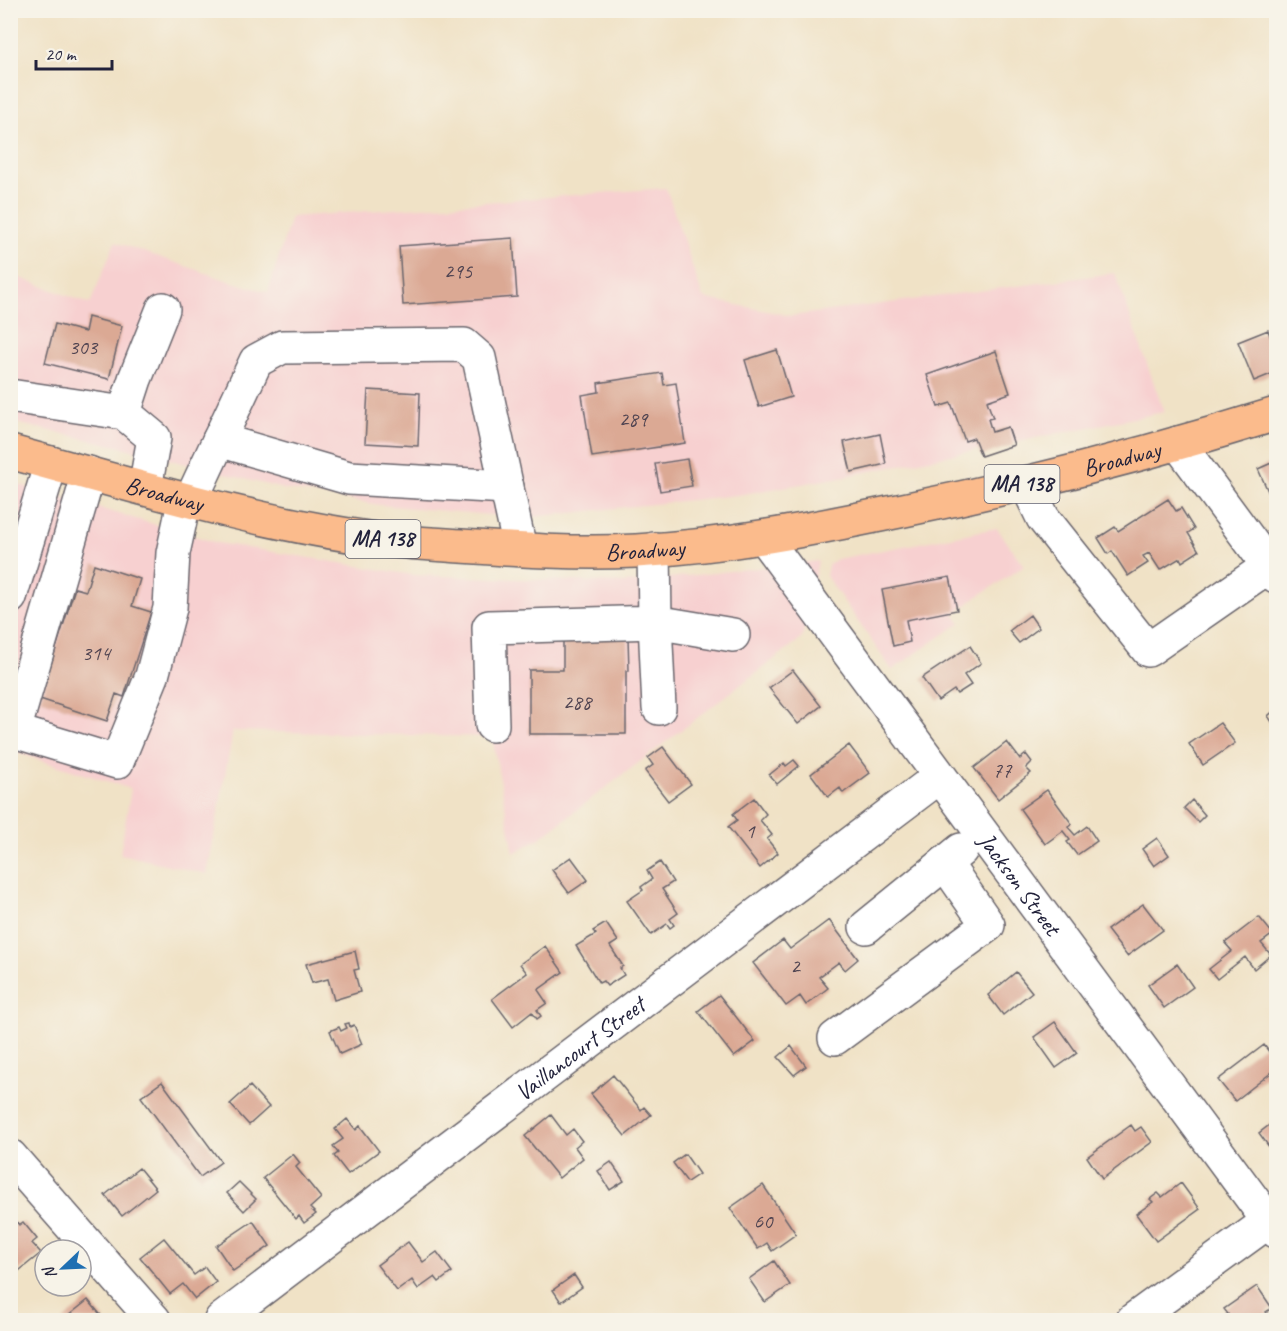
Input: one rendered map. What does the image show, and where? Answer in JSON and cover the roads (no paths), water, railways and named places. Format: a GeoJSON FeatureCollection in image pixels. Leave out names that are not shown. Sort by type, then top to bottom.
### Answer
{"type":"FeatureCollection","features":[{"type":"Feature","properties":{"kind":"main road","name":"Broadway"},"geometry":{"type":"LineString","coordinates":[[10,452],[188,499],[283,522],[351,535],[386,540],[585,552],[654,549],[764,538],[1026,483],[1178,443],[1276,414]]}},
{"type":"Feature","properties":{"kind":"street"},"geometry":{"type":"LineString","coordinates":[[124,413],[163,309]]}},
{"type":"Feature","properties":{"kind":"street"},"geometry":{"type":"LineString","coordinates":[[89,473],[14,731],[117,762],[152,676],[170,608],[174,554],[188,499],[256,361],[282,347],[464,345],[479,358],[520,549]]}},
{"type":"Feature","properties":{"kind":"street"},"geometry":{"type":"LineString","coordinates":[[10,396],[124,413],[154,438],[145,488]]}},
{"type":"Feature","properties":{"kind":"street"},"geometry":{"type":"LineString","coordinates":[[219,440],[349,478],[507,487]]}},
{"type":"Feature","properties":{"kind":"street"},"geometry":{"type":"LineString","coordinates":[[1026,483],[1044,518],[1148,650],[1273,571],[1178,443]]}},
{"type":"Feature","properties":{"kind":"street"},"geometry":{"type":"LineString","coordinates":[[10,597],[51,463]]}},
{"type":"Feature","properties":{"kind":"street","name":"Jackson Street"},"geometry":{"type":"LineString","coordinates":[[764,538],[1273,1226]]}},
{"type":"Feature","properties":{"kind":"street"},"geometry":{"type":"LineString","coordinates":[[654,549],[654,622],[659,708]]}},
{"type":"Feature","properties":{"kind":"street"},"geometry":{"type":"LineString","coordinates":[[492,725],[489,627],[654,622],[733,635]]}},
{"type":"Feature","properties":{"kind":"street","name":"Vaillancourt Street"},"geometry":{"type":"LineString","coordinates":[[221,1320],[939,777]]}},
{"type":"Feature","properties":{"kind":"street"},"geometry":{"type":"LineString","coordinates":[[866,927],[982,834]]}},
{"type":"Feature","properties":{"kind":"street"},"geometry":{"type":"LineString","coordinates":[[835,1038],[988,925],[945,863]]}},
{"type":"Feature","properties":{"kind":"street"},"geometry":{"type":"LineString","coordinates":[[10,1156],[154,1320]]}},
{"type":"Feature","properties":{"kind":"street"},"geometry":{"type":"LineString","coordinates":[[1133,1320],[1273,1226]]}}]}
